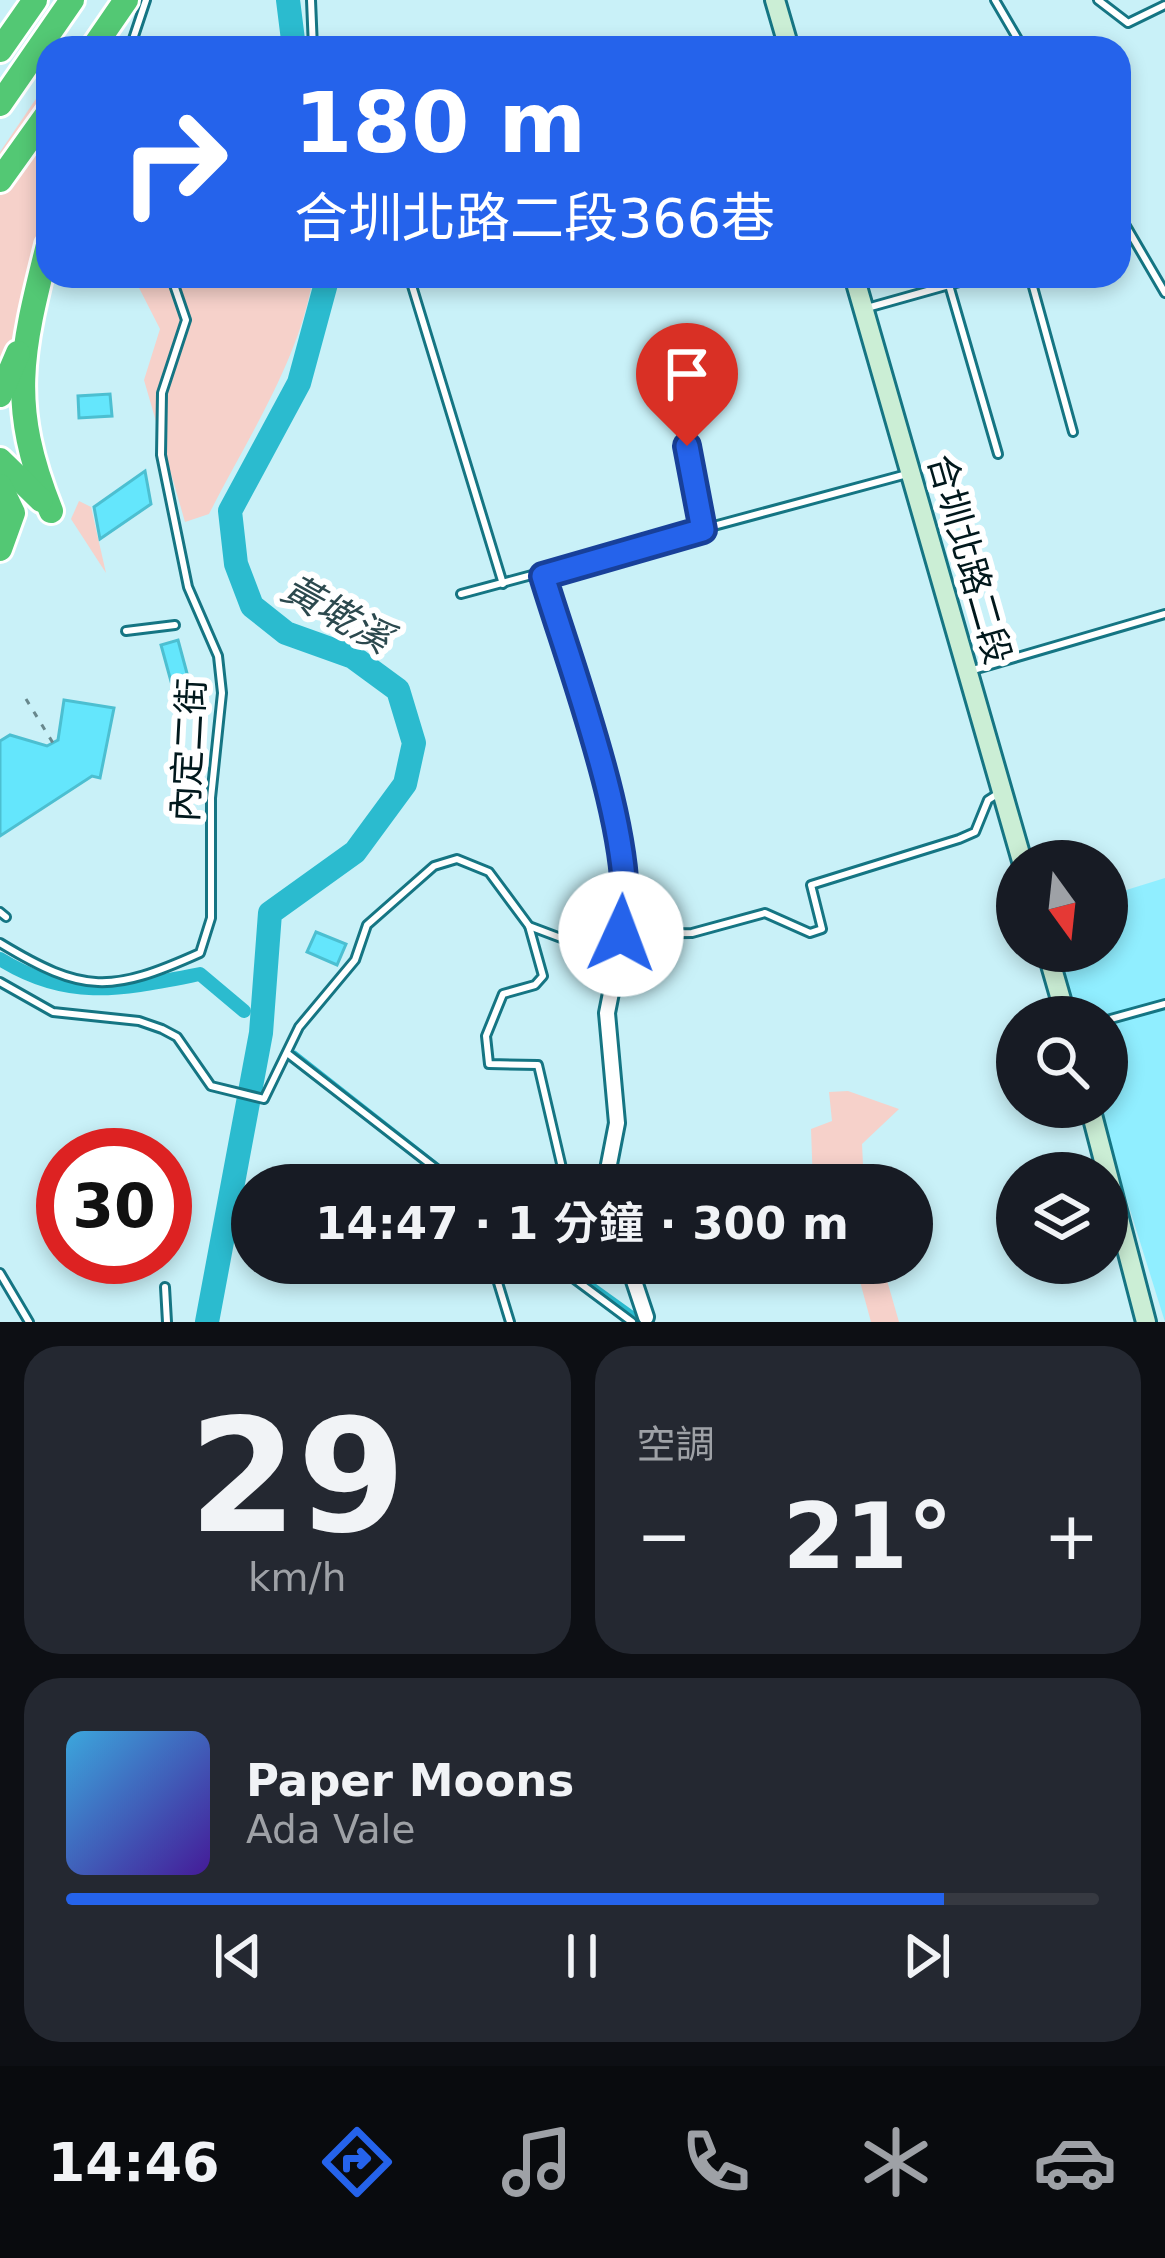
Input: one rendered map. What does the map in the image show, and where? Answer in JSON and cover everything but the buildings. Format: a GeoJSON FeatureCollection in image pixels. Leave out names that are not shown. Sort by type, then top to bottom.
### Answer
{"type":"FeatureCollection","features":[{"type":"Feature","properties":{"kind":"highway"},"geometry":{"type":"LineString","coordinates":[[0,50],[35,0]]}},
{"type":"Feature","properties":{"kind":"highway"},"geometry":{"type":"LineString","coordinates":[[47,36],[72,0]]}},
{"type":"Feature","properties":{"kind":"highway"},"geometry":{"type":"LineString","coordinates":[[102,36],[127,0]]}},
{"type":"Feature","properties":{"kind":"highway"},"geometry":{"type":"LineString","coordinates":[[114,36],[127,0]]}},
{"type":"Feature","properties":{"kind":"highway"},"geometry":{"type":"LineString","coordinates":[[0,104],[36,52]]}},
{"type":"Feature","properties":{"kind":"highway"},"geometry":{"type":"LineString","coordinates":[[0,180],[36,130]]}},
{"type":"Feature","properties":{"kind":"highway"},"geometry":{"type":"LineString","coordinates":[[0,395],[26,333],[37,288]]}},
{"type":"Feature","properties":{"kind":"highway"},"geometry":{"type":"LineString","coordinates":[[0,460],[51,511],[21,420],[26,333]]}},
{"type":"Feature","properties":{"kind":"highway"},"geometry":{"type":"LineString","coordinates":[[0,486],[13,513],[0,548]]}},
{"type":"Feature","properties":{"kind":"highway"},"geometry":{"type":"LineString","coordinates":[[0,511],[0,548]]}},
{"type":"Feature","properties":{"kind":"street"},"geometry":{"type":"LineString","coordinates":[[775,0],[786,36]]}},
{"type":"Feature","properties":{"kind":"street","name":"合圳北路二段"},"geometry":{"type":"LineString","coordinates":[[858,288],[1016,840]]}},
{"type":"Feature","properties":{"kind":"street"},"geometry":{"type":"LineString","coordinates":[[543,576],[612,813],[627,912],[607,1012],[617,1123],[609,1164]]}},
{"type":"Feature","properties":{"kind":"street"},"geometry":{"type":"LineString","coordinates":[[1095,1128],[1146,1322]]}},
{"type":"Feature","properties":{"kind":"street"},"geometry":{"type":"LineString","coordinates":[[634,1284],[644,1321]]}},
{"type":"Feature","properties":{"kind":"lane"},"geometry":{"type":"LineString","coordinates":[[134,36],[146,0]]}},
{"type":"Feature","properties":{"kind":"lane"},"geometry":{"type":"LineString","coordinates":[[311,0],[312,36]]}},
{"type":"Feature","properties":{"kind":"lane"},"geometry":{"type":"LineString","coordinates":[[1098,0],[1110,15],[1128,23],[1165,4]]}},
{"type":"Feature","properties":{"kind":"lane"},"geometry":{"type":"LineString","coordinates":[[998,1],[1016,36]]}},
{"type":"Feature","properties":{"kind":"lane"},"geometry":{"type":"LineString","coordinates":[[1131,235],[1165,293]]}},
{"type":"Feature","properties":{"kind":"lane","name":"內定二街"},"geometry":{"type":"LineString","coordinates":[[0,944],[55,976],[91,983],[143,979],[200,953],[211,917],[211,798],[222,693],[218,656],[188,586],[161,455],[162,393],[186,320],[175,288]]}},
{"type":"Feature","properties":{"kind":"lane"},"geometry":{"type":"LineString","coordinates":[[413,288],[503,584]]}},
{"type":"Feature","properties":{"kind":"lane"},"geometry":{"type":"LineString","coordinates":[[864,309],[938,288]]}},
{"type":"Feature","properties":{"kind":"lane"},"geometry":{"type":"LineString","coordinates":[[950,288],[998,454]]}},
{"type":"Feature","properties":{"kind":"lane"},"geometry":{"type":"LineString","coordinates":[[1033,288],[1073,432]]}},
{"type":"Feature","properties":{"kind":"lane"},"geometry":{"type":"LineString","coordinates":[[692,380],[687,446],[703,530]]}},
{"type":"Feature","properties":{"kind":"lane"},"geometry":{"type":"LineString","coordinates":[[460,594],[543,576],[910,472]]}},
{"type":"Feature","properties":{"kind":"lane"},"geometry":{"type":"LineString","coordinates":[[969,671],[1165,614]]}},
{"type":"Feature","properties":{"kind":"lane"},"geometry":{"type":"LineString","coordinates":[[126,631],[175,625]]}},
{"type":"Feature","properties":{"kind":"lane"},"geometry":{"type":"LineString","coordinates":[[621,934],[692,933],[765,913],[810,933],[822,928],[811,885],[975,832],[988,800],[1002,791]]}},
{"type":"Feature","properties":{"kind":"lane"},"geometry":{"type":"LineString","coordinates":[[0,982],[53,1012],[139,1021],[162,1029],[177,1037],[211,1086],[264,1099],[299,1027],[356,960],[368,925],[434,866],[458,859],[489,872],[529,926],[542,976],[535,985],[503,994],[485,1050],[489,1064],[538,1065],[561,1164]]}},
{"type":"Feature","properties":{"kind":"lane"},"geometry":{"type":"LineString","coordinates":[[529,926],[617,960]]}},
{"type":"Feature","properties":{"kind":"lane"},"geometry":{"type":"LineString","coordinates":[[1128,1014],[1165,1004]]}},
{"type":"Feature","properties":{"kind":"lane"},"geometry":{"type":"LineString","coordinates":[[287,1053],[430,1164]]}},
{"type":"Feature","properties":{"kind":"lane"},"geometry":{"type":"LineString","coordinates":[[0,1273],[29,1322]]}},
{"type":"Feature","properties":{"kind":"lane"},"geometry":{"type":"LineString","coordinates":[[498,1284],[510,1322]]}},
{"type":"Feature","properties":{"kind":"lane"},"geometry":{"type":"LineString","coordinates":[[586,1284],[644,1321]]}},
{"type":"Feature","properties":{"kind":"lane"},"geometry":{"type":"LineString","coordinates":[[164,1287],[167,1322]]}},
{"type":"Feature","properties":{"kind":"path"},"geometry":{"type":"LineString","coordinates":[[26,699],[53,743]]}},
{"type":"Feature","properties":{"kind":"shaded area"},"geometry":{"type":"Polygon","coordinates":[[[36,99],[36,252],[0,382],[0,152],[36,99]]]}},
{"type":"Feature","properties":{"kind":"shaded area"},"geometry":{"type":"Polygon","coordinates":[[[139,288],[311,288],[285,368],[209,514],[185,522],[144,380],[160,329],[139,288]]]}},
{"type":"Feature","properties":{"kind":"shaded area"},"geometry":{"type":"Polygon","coordinates":[[[79,501],[91,507],[106,573],[71,519],[79,501]]]}},
{"type":"Feature","properties":{"kind":"shaded area"},"geometry":{"type":"Polygon","coordinates":[[[1165,878],[1165,1322],[1128,1203],[1128,1152],[1112,1152],[1105,1128],[1128,1128],[1128,996],[1064,996],[1056,972],[1128,972],[1128,889],[1165,878]]]}},
{"type":"Feature","properties":{"kind":"shaded area"},"geometry":{"type":"Polygon","coordinates":[[[848,1091],[899,1109],[862,1144],[863,1164],[812,1164],[811,1129],[832,1121],[829,1092],[848,1091]]]}},
{"type":"Feature","properties":{"kind":"shaded area"},"geometry":{"type":"Polygon","coordinates":[[[861,1284],[888,1284],[899,1322],[871,1322],[861,1284]]]}},
{"type":"Feature","properties":{"kind":"waterway","name":"黃墘溪"},"geometry":{"type":"LineString","coordinates":[[288,0],[292,36]]}},
{"type":"Feature","properties":{"kind":"waterway","name":"黃墘溪"},"geometry":{"type":"LineString","coordinates":[[207,1322],[261,1033],[270,913],[355,852],[405,784],[414,743],[398,690],[353,657],[286,633],[252,606],[236,564],[230,511],[299,383],[325,288]]}},
{"type":"Feature","properties":{"kind":"waterway"},"geometry":{"type":"LineString","coordinates":[[0,959],[25,973],[73,987],[121,987],[200,974],[244,1011]]}},
{"type":"Feature","properties":{"kind":"waterway"},"geometry":{"type":"LineString","coordinates":[[295,1053],[436,1164]]}},
{"type":"Feature","properties":{"kind":"waterway"},"geometry":{"type":"LineString","coordinates":[[592,1284],[641,1319]]}},
{"type":"Feature","properties":{"kind":"route"},"geometry":{"type":"LineString","coordinates":[[621,934],[627,912],[612,813],[543,576],[703,530],[687,446]]}}]}
